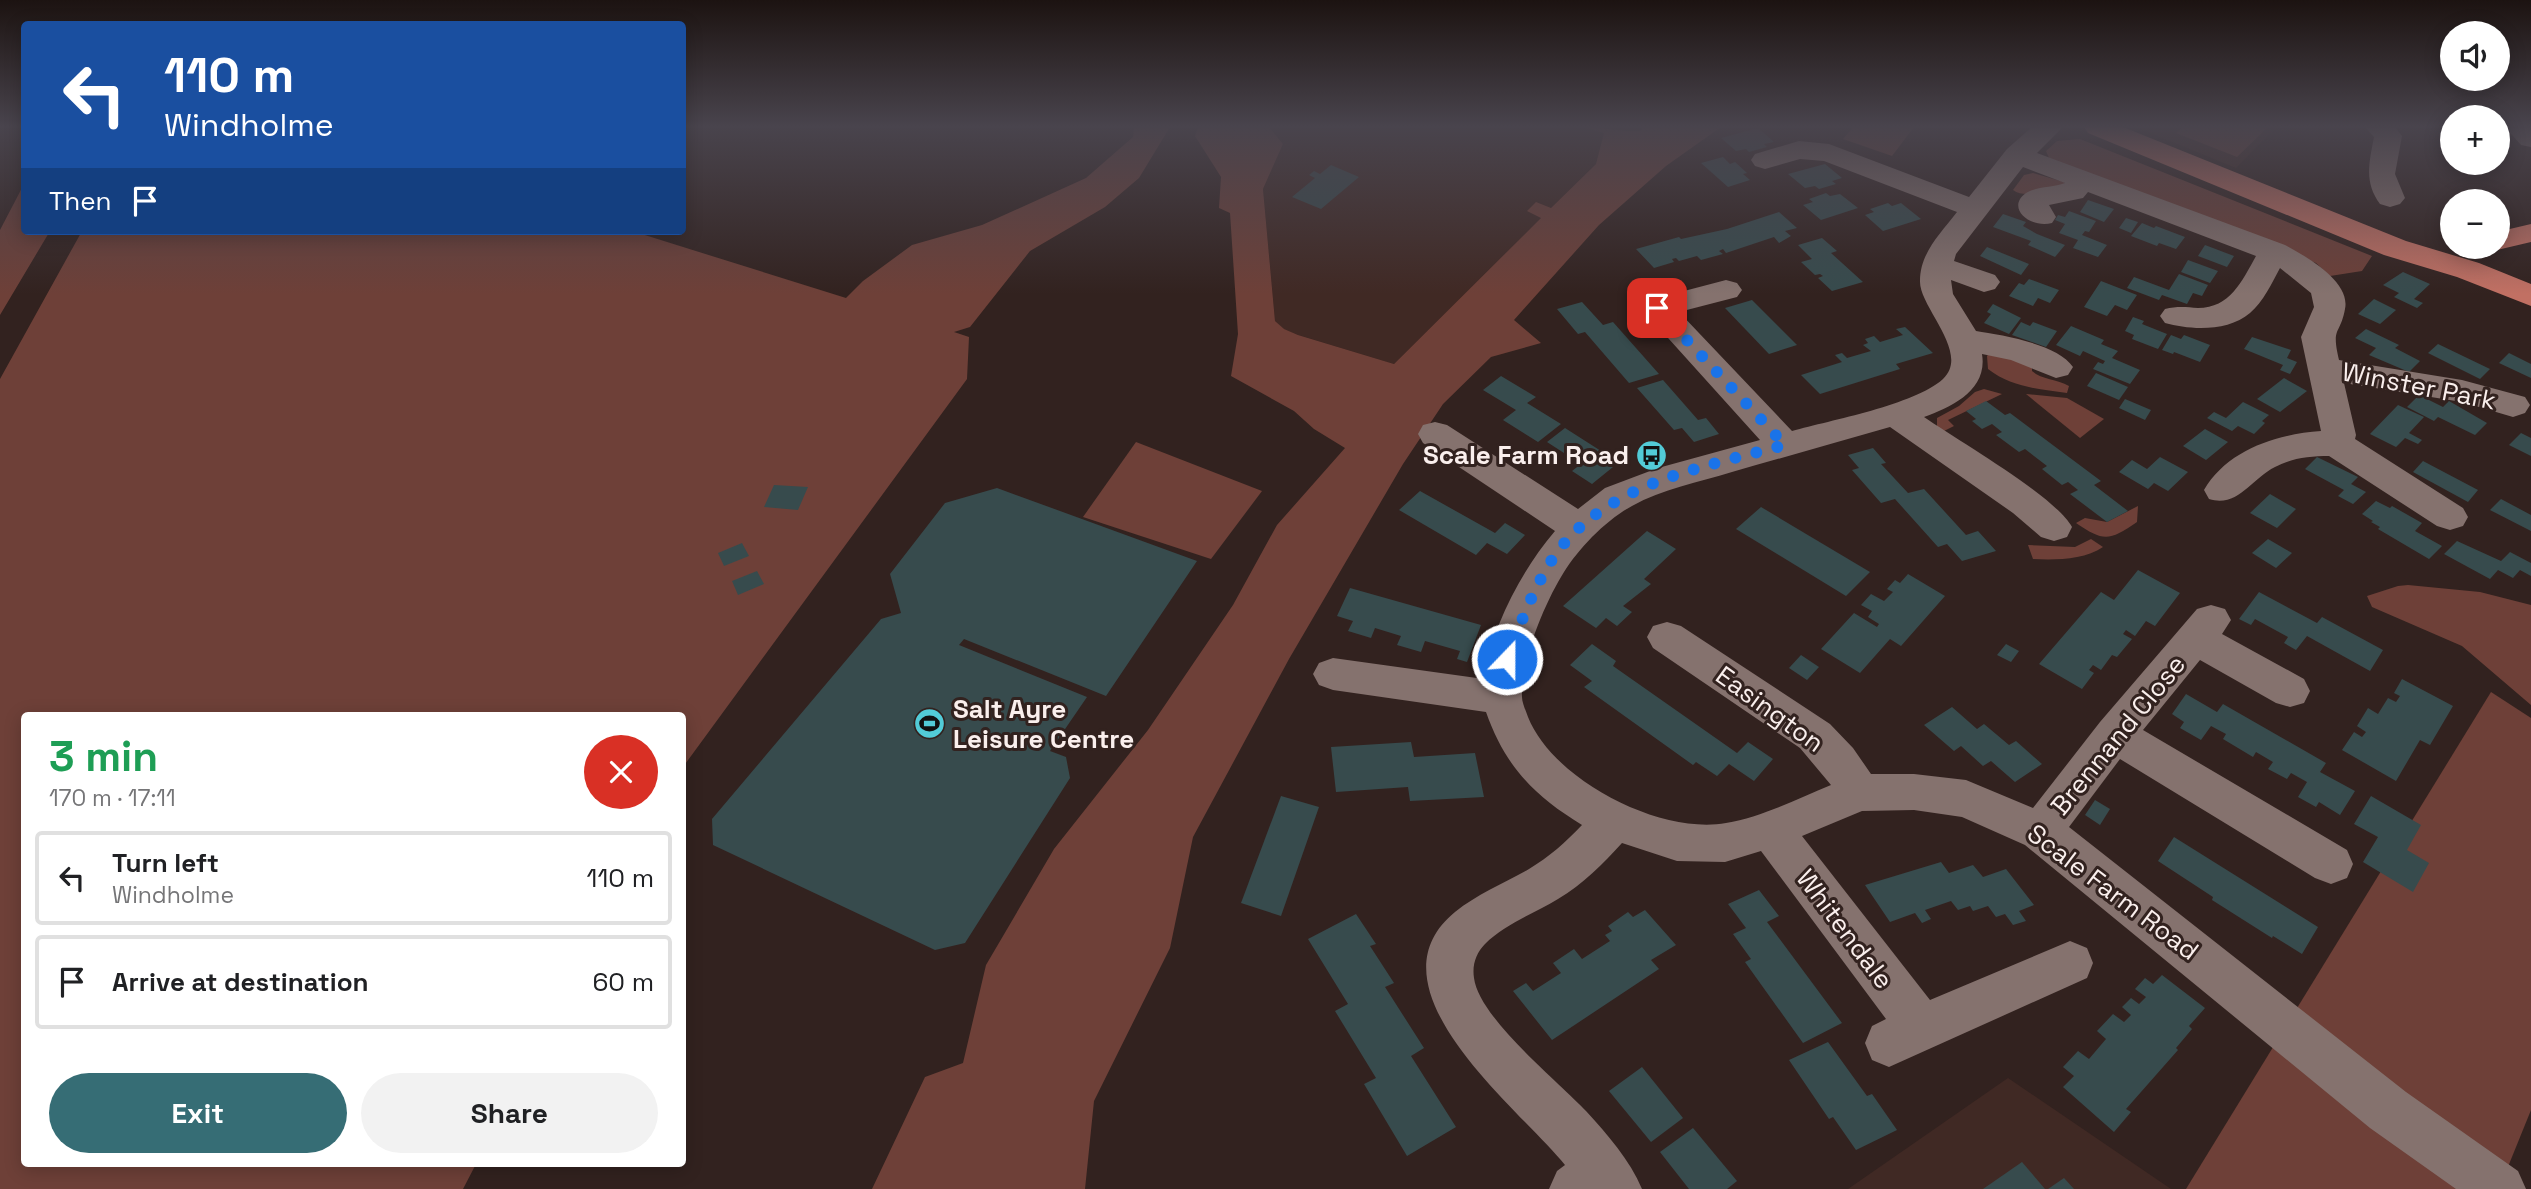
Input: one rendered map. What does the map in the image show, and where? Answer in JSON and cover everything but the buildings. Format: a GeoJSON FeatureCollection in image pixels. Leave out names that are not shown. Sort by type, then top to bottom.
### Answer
{"type":"FeatureCollection","features":[{"type":"Feature","properties":{"kind":"main road"},"geometry":{"type":"LineString","coordinates":[[2234,182],[2395,248],[2468,270],[2531,296]]}},
{"type":"Feature","properties":{"kind":"main road"},"geometry":{"type":"LineString","coordinates":[[2336,224],[2404,238],[2440,242]]}},
{"type":"Feature","properties":{"kind":"main road"},"geometry":{"type":"LineString","coordinates":[[2510,239],[2531,235],[2526,252],[2531,262]]}},
{"type":"Feature","properties":{"kind":"street"},"geometry":{"type":"LineString","coordinates":[[1906,182],[1975,209]]}},
{"type":"Feature","properties":{"kind":"street"},"geometry":{"type":"LineString","coordinates":[[1996,182],[1941,253],[1936,267],[1936,292],[1965,341],[2001,344],[2034,355],[2056,367]]}},
{"type":"Feature","properties":{"kind":"street"},"geometry":{"type":"LineString","coordinates":[[2041,218],[2034,209],[2034,201],[2041,197],[2073,192],[2081,182]]}},
{"type":"Feature","properties":{"kind":"street","name":"Winster Park"},"geometry":{"type":"LineString","coordinates":[[2086,182],[2274,253],[2299,265],[2315,277],[2326,290],[2330,307],[2317,337],[2339,435],[2335,443]]}},
{"type":"Feature","properties":{"kind":"street"},"geometry":{"type":"LineString","coordinates":[[2384,182],[2390,198]]}},
{"type":"Feature","properties":{"kind":"street"},"geometry":{"type":"LineString","coordinates":[[2176,316],[2217,319],[2232,312],[2243,302],[2274,253]]}},
{"type":"Feature","properties":{"kind":"street"},"geometry":{"type":"LineString","coordinates":[[1936,267],[1984,282]]}},
{"type":"Feature","properties":{"kind":"street"},"geometry":{"type":"LineString","coordinates":[[1726,290],[1657,308],[1785,445]]}},
{"type":"Feature","properties":{"kind":"street","name":"Scale Farm Road"},"geometry":{"type":"LineString","coordinates":[[1965,341],[1968,358],[1965,372],[1955,389],[1931,402],[1671,477],[1618,497],[1579,528],[1549,564],[1525,612],[1507,659],[1501,698],[1515,736],[1537,767],[1576,799],[1614,821],[1677,842],[1725,843],[1770,829],[1860,793],[1914,792],[1966,799],[2041,831],[2388,1110],[2500,1189]]}},
{"type":"Feature","properties":{"kind":"street","name":"Winster Park"},"geometry":{"type":"LineString","coordinates":[[2325,369],[2462,391],[2513,405]]}},
{"type":"Feature","properties":{"kind":"street"},"geometry":{"type":"LineString","coordinates":[[1895,414],[2026,503],[2054,527]]}},
{"type":"Feature","properties":{"kind":"street"},"geometry":{"type":"LineString","coordinates":[[1435,434],[1579,528]]}},
{"type":"Feature","properties":{"kind":"street"},"geometry":{"type":"LineString","coordinates":[[2222,490],[2258,457],[2281,449],[2335,443],[2451,517]]}},
{"type":"Feature","properties":{"kind":"street","name":"Brennand Close"},"geometry":{"type":"LineString","coordinates":[[2041,831],[2115,734],[2204,630],[2290,691]]}},
{"type":"Feature","properties":{"kind":"street","name":"Easington"},"geometry":{"type":"LineString","coordinates":[[1667,637],[1815,736],[1838,761],[1860,793]]}},
{"type":"Feature","properties":{"kind":"street"},"geometry":{"type":"LineString","coordinates":[[1333,674],[1501,698]]}},
{"type":"Feature","properties":{"kind":"street"},"geometry":{"type":"LineString","coordinates":[[2115,734],[2331,864]]}},
{"type":"Feature","properties":{"kind":"street"},"geometry":{"type":"LineString","coordinates":[[1597,1183],[1568,1130],[1507,1071],[1467,1019],[1449,980],[1452,949],[1467,930],[1568,867],[1614,821]]}},
{"type":"Feature","properties":{"kind":"street","name":"Whitendale"},"geometry":{"type":"LineString","coordinates":[[1770,829],[1905,1035],[2070,962]]}},
{"type":"Feature","properties":{"kind":"shaded area"},"geometry":{"type":"Polygon","coordinates":[[[1076,182],[1134,182],[1105,207],[1030,251],[970,327],[954,332],[969,337],[967,379],[686,763],[686,712],[21,712],[21,1167],[474,1167],[463,1189],[0,1189],[0,379],[80,235],[645,235],[846,298],[863,281],[912,245],[982,225],[1076,182]]]}},
{"type":"Feature","properties":{"kind":"shaded area"},"geometry":{"type":"Polygon","coordinates":[[[1221,182],[1266,182],[1263,189],[1275,321],[1284,329],[1298,335],[1394,364],[1541,218],[1527,211],[1536,202],[1551,208],[1577,182],[1647,182],[1599,225],[1514,320],[1541,343],[1491,357],[1443,404],[1403,464],[1289,659],[1193,837],[1170,948],[1094,1101],[1085,1189],[872,1189],[925,1077],[963,1063],[986,965],[1054,849],[1148,730],[1233,605],[1277,525],[1345,448],[1314,429],[1294,411],[1231,376],[1238,334],[1230,213],[1219,208],[1221,182]]]}},
{"type":"Feature","properties":{"kind":"shaded area"},"geometry":{"type":"Polygon","coordinates":[[[1266,182],[1577,182],[1394,364],[1298,335],[1283,329],[1275,321],[1263,189],[1266,182]]]}},
{"type":"Feature","properties":{"kind":"shaded area"},"geometry":{"type":"Polygon","coordinates":[[[2019,182],[2064,182],[2065,185],[2032,194],[2013,190],[2019,182]]]}},
{"type":"Feature","properties":{"kind":"shaded area"},"geometry":{"type":"Polygon","coordinates":[[[2111,182],[2189,182],[2372,256],[2362,271],[2330,276],[2316,263],[2111,182]]]}},
{"type":"Feature","properties":{"kind":"shaded area"},"geometry":{"type":"Polygon","coordinates":[[[21,190],[21,235],[48,235],[0,315],[0,230],[21,190]]]}},
{"type":"Feature","properties":{"kind":"shaded area"},"geometry":{"type":"Polygon","coordinates":[[[1991,352],[2032,364],[2032,371],[2036,374],[2069,386],[2067,393],[2006,380],[1988,369],[1987,356],[1991,352]]]}},
{"type":"Feature","properties":{"kind":"shaded area"},"geometry":{"type":"Polygon","coordinates":[[[1984,389],[2002,394],[1948,420],[1954,426],[1942,432],[1937,427],[1937,418],[1959,406],[1975,392],[1984,389]]]}},
{"type":"Feature","properties":{"kind":"shaded area"},"geometry":{"type":"Polygon","coordinates":[[[2026,394],[2067,398],[2104,419],[2080,438],[2026,394]]]}},
{"type":"Feature","properties":{"kind":"shaded area"},"geometry":{"type":"Polygon","coordinates":[[[1136,442],[1262,491],[1211,559],[1083,517],[1136,442]]]}},
{"type":"Feature","properties":{"kind":"shaded area"},"geometry":{"type":"Polygon","coordinates":[[[2138,506],[2137,522],[2113,536],[2093,534],[2076,523],[2085,518],[2107,522],[2138,506]]]}},
{"type":"Feature","properties":{"kind":"shaded area"},"geometry":{"type":"Polygon","coordinates":[[[2091,539],[2103,547],[2069,558],[2033,559],[2028,545],[2075,547],[2091,539]]]}},
{"type":"Feature","properties":{"kind":"shaded area"},"geometry":{"type":"Polygon","coordinates":[[[2408,585],[2480,592],[2531,605],[2531,705],[2462,646],[2372,607],[2367,596],[2408,585]]]}},
{"type":"Feature","properties":{"kind":"shaded area"},"geometry":{"type":"Polygon","coordinates":[[[2491,692],[2531,718],[2531,1110],[2499,1189],[2186,1189],[2491,692]]]}},
{"type":"Feature","properties":{"kind":"shaded area"},"geometry":{"type":"Polygon","coordinates":[[[2008,1078],[2171,1189],[1848,1189],[2008,1078]]]}},
{"type":"Feature","properties":{"kind":"place","name":"Scale Farm Road"},"geometry":{"type":"Point","coordinates":[1652,455]}},
{"type":"Feature","properties":{"kind":"place","name":"Salt Ayre Leisure Centre"},"geometry":{"type":"Point","coordinates":[930,724]}},
{"type":"Feature","properties":{"kind":"route"},"geometry":{"type":"LineString","coordinates":[[1507,659],[1525,612],[1549,564],[1579,528],[1618,497],[1671,477],[1785,445],[1657,308]]}}]}
